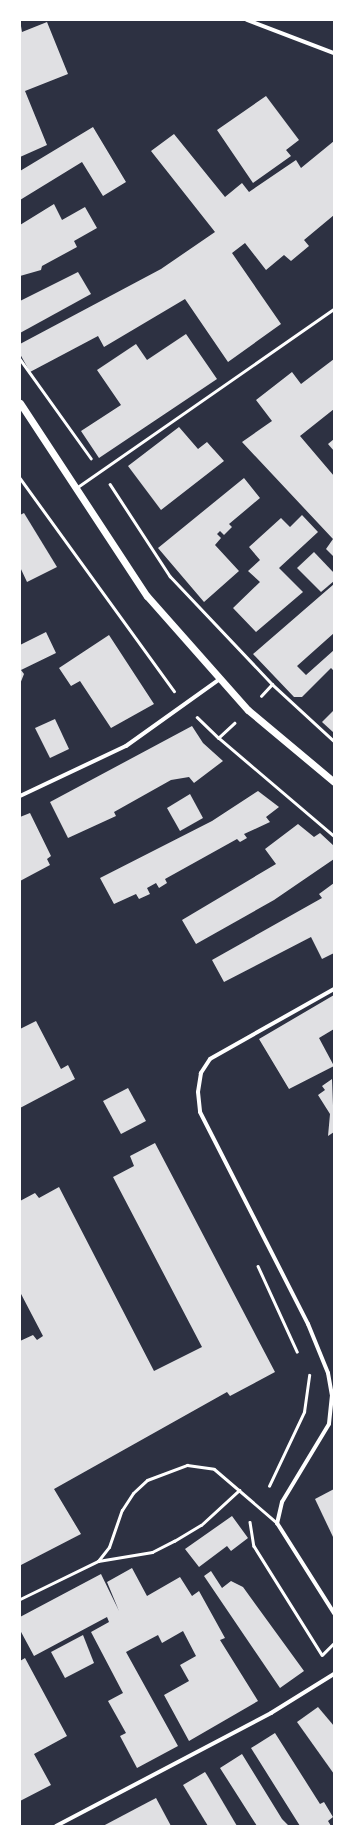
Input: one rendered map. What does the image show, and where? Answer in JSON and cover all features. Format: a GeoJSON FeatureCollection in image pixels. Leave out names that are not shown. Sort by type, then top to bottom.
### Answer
{"type":"FeatureCollection","features":[{"type":"Feature","properties":{"kind":"street"},"geometry":{"type":"LineString","coordinates":[[247,20],[334,53]]}},
{"type":"Feature","properties":{"kind":"street"},"geometry":{"type":"LineString","coordinates":[[20,403],[147,596],[248,710],[334,782]]}},
{"type":"Feature","properties":{"kind":"street"},"geometry":{"type":"LineString","coordinates":[[20,796],[126,746],[185,706],[220,679]]}},
{"type":"Feature","properties":{"kind":"street"},"geometry":{"type":"LineString","coordinates":[[334,989],[210,1059],[201,1073],[198,1092],[200,1112],[308,1324],[328,1373],[332,1395],[329,1424],[282,1502],[277,1523],[334,1613]]}},
{"type":"Feature","properties":{"kind":"street"},"geometry":{"type":"LineString","coordinates":[[56,1826],[271,1713],[334,1674]]}},
{"type":"Feature","properties":{"kind":"lane"},"geometry":{"type":"LineString","coordinates":[[76,488],[334,309]]}},
{"type":"Feature","properties":{"kind":"lane"},"geometry":{"type":"LineString","coordinates":[[98,1561],[109,1547],[122,1510],[147,1480],[187,1465],[202,1465],[214,1469],[277,1523]]}},
{"type":"Feature","properties":{"kind":"lane"},"geometry":{"type":"LineString","coordinates":[[20,1599],[98,1561],[152,1552],[201,1525],[239,1490]]}},
{"type":"Feature","properties":{"kind":"path"},"geometry":{"type":"LineString","coordinates":[[20,359],[101,471],[170,576],[272,684]]}},
{"type":"Feature","properties":{"kind":"path"},"geometry":{"type":"LineString","coordinates":[[20,478],[185,706],[219,738]]}},
{"type":"Feature","properties":{"kind":"building"},"geometry":{"type":"Polygon","coordinates":[[[20,20],[22,32],[47,22],[68,74],[25,91],[47,145],[20,157],[20,20]]]}},
{"type":"Feature","properties":{"kind":"building"},"geometry":{"type":"Polygon","coordinates":[[[266,96],[299,140],[286,150],[291,156],[253,183],[217,130],[266,96]]]}},
{"type":"Feature","properties":{"kind":"building"},"geometry":{"type":"Polygon","coordinates":[[[93,127],[126,182],[103,196],[82,162],[20,200],[20,171],[93,127]]]}},
{"type":"Feature","properties":{"kind":"building"},"geometry":{"type":"Polygon","coordinates":[[[174,134],[225,197],[242,183],[249,192],[296,160],[301,168],[334,141],[334,215],[304,240],[309,246],[291,261],[284,255],[266,270],[245,243],[232,253],[281,324],[228,362],[185,299],[104,347],[98,336],[30,372],[20,354],[20,344],[161,269],[215,232],[151,151],[174,134]]]}},
{"type":"Feature","properties":{"kind":"building"},"geometry":{"type":"Polygon","coordinates":[[[54,204],[62,220],[85,207],[97,228],[74,241],[77,247],[42,266],[41,270],[20,276],[20,225],[54,204]]]}},
{"type":"Feature","properties":{"kind":"building"},"geometry":{"type":"Polygon","coordinates":[[[78,272],[91,294],[20,333],[20,301],[78,272]]]}},
{"type":"Feature","properties":{"kind":"building"},"geometry":{"type":"Polygon","coordinates":[[[186,334],[217,379],[99,458],[81,431],[121,405],[97,370],[136,344],[147,360],[186,334]]]}},
{"type":"Feature","properties":{"kind":"building"},"geometry":{"type":"Polygon","coordinates":[[[334,359],[334,409],[300,436],[334,476],[334,557],[326,549],[333,539],[242,442],[272,421],[256,400],[292,372],[301,384],[334,359]]]}},
{"type":"Feature","properties":{"kind":"building"},"geometry":{"type":"Polygon","coordinates":[[[179,427],[198,449],[207,442],[224,461],[161,510],[128,466],[179,427]]]}},
{"type":"Feature","properties":{"kind":"building"},"geometry":{"type":"Polygon","coordinates":[[[334,439],[334,451],[328,444],[334,439]]]}},
{"type":"Feature","properties":{"kind":"building"},"geometry":{"type":"Polygon","coordinates":[[[244,478],[260,498],[229,524],[232,527],[224,535],[220,531],[217,534],[221,538],[215,545],[239,571],[204,602],[158,548],[244,478]]]}},
{"type":"Feature","properties":{"kind":"building"},"geometry":{"type":"Polygon","coordinates":[[[24,513],[57,567],[27,582],[20,567],[20,515],[24,513]]]}},
{"type":"Feature","properties":{"kind":"building"},"geometry":{"type":"Polygon","coordinates":[[[302,515],[318,532],[279,568],[303,592],[256,632],[233,608],[260,582],[248,571],[260,560],[249,547],[281,518],[290,527],[302,515]]]}},
{"type":"Feature","properties":{"kind":"building"},"geometry":{"type":"Polygon","coordinates":[[[314,552],[334,573],[334,581],[321,592],[297,568],[314,552]]]}},
{"type":"Feature","properties":{"kind":"building"},"geometry":{"type":"Polygon","coordinates":[[[334,584],[334,633],[297,666],[306,675],[334,650],[334,671],[331,668],[302,697],[294,697],[253,654],[334,584]]]}},
{"type":"Feature","properties":{"kind":"building"},"geometry":{"type":"Polygon","coordinates":[[[46,632],[56,653],[21,670],[24,674],[20,684],[20,645],[46,632]]]}},
{"type":"Feature","properties":{"kind":"building"},"geometry":{"type":"Polygon","coordinates":[[[109,635],[154,704],[111,728],[80,681],[71,686],[59,668],[109,635]]]}},
{"type":"Feature","properties":{"kind":"building"},"geometry":{"type":"Polygon","coordinates":[[[334,710],[334,733],[322,722],[334,710]]]}},
{"type":"Feature","properties":{"kind":"building"},"geometry":{"type":"Polygon","coordinates":[[[55,719],[69,749],[50,758],[35,728],[55,719]]]}},
{"type":"Feature","properties":{"kind":"building"},"geometry":{"type":"Polygon","coordinates":[[[192,726],[203,743],[223,761],[194,783],[189,777],[171,780],[114,812],[116,816],[68,838],[50,802],[192,726]]]}},
{"type":"Feature","properties":{"kind":"building"},"geometry":{"type":"Polygon","coordinates":[[[258,791],[279,807],[266,817],[270,822],[244,834],[247,838],[240,842],[237,839],[165,879],[167,883],[159,888],[156,883],[147,888],[150,894],[139,899],[136,894],[114,904],[100,878],[212,821],[258,791]]]}},
{"type":"Feature","properties":{"kind":"building"},"geometry":{"type":"Polygon","coordinates":[[[190,794],[203,818],[180,831],[167,808],[190,794]]]}},
{"type":"Feature","properties":{"kind":"building"},"geometry":{"type":"Polygon","coordinates":[[[30,813],[51,856],[47,859],[50,865],[20,881],[20,817],[30,813]]]}},
{"type":"Feature","properties":{"kind":"building"},"geometry":{"type":"Polygon","coordinates":[[[298,824],[314,837],[320,833],[334,846],[334,859],[274,900],[196,944],[182,920],[276,864],[265,849],[298,824]]]}},
{"type":"Feature","properties":{"kind":"building"},"geometry":{"type":"Polygon","coordinates":[[[334,883],[334,953],[322,959],[311,937],[224,982],[212,960],[322,898],[319,894],[334,883]]]}},
{"type":"Feature","properties":{"kind":"building"},"geometry":{"type":"Polygon","coordinates":[[[334,995],[334,1029],[319,1038],[334,1066],[289,1089],[259,1039],[334,995]]]}},
{"type":"Feature","properties":{"kind":"building"},"geometry":{"type":"Polygon","coordinates":[[[36,1021],[61,1069],[68,1065],[75,1079],[20,1108],[20,1029],[36,1021]]]}},
{"type":"Feature","properties":{"kind":"building"},"geometry":{"type":"Polygon","coordinates":[[[332,1079],[334,1132],[328,1136],[330,1114],[318,1095],[325,1090],[322,1086],[332,1079]]]}},
{"type":"Feature","properties":{"kind":"building"},"geometry":{"type":"Polygon","coordinates":[[[128,1088],[146,1121],[121,1134],[103,1101],[128,1088]]]}},
{"type":"Feature","properties":{"kind":"building"},"geometry":{"type":"Polygon","coordinates":[[[155,1143],[275,1372],[230,1396],[227,1392],[54,1489],[81,1534],[21,1565],[20,1341],[33,1335],[37,1340],[43,1336],[20,1292],[20,1201],[35,1193],[39,1198],[59,1187],[154,1371],[202,1347],[113,1177],[134,1166],[130,1156],[155,1143]]]}},
{"type":"Feature","properties":{"kind":"building"},"geometry":{"type":"Polygon","coordinates":[[[334,1489],[334,1539],[315,1499],[334,1489]]]}},
{"type":"Feature","properties":{"kind":"building"},"geometry":{"type":"Polygon","coordinates":[[[232,1516],[248,1538],[231,1551],[227,1546],[199,1567],[185,1549],[232,1516]]]}},
{"type":"Feature","properties":{"kind":"building"},"geometry":{"type":"Polygon","coordinates":[[[132,1568],[147,1596],[180,1577],[192,1596],[199,1591],[225,1638],[220,1640],[258,1701],[189,1741],[164,1695],[189,1681],[180,1665],[196,1656],[183,1631],[162,1643],[158,1635],[126,1652],[178,1746],[137,1768],[120,1736],[126,1733],[108,1701],[123,1693],[91,1632],[109,1622],[107,1617],[34,1656],[20,1630],[20,1617],[101,1574],[119,1611],[107,1582],[132,1568]]]}},
{"type":"Feature","properties":{"kind":"building"},"geometry":{"type":"Polygon","coordinates":[[[211,1571],[222,1588],[231,1581],[243,1587],[304,1671],[280,1688],[204,1576],[211,1571]]]}},
{"type":"Feature","properties":{"kind":"building"},"geometry":{"type":"Polygon","coordinates":[[[83,1635],[94,1663],[65,1678],[51,1652],[83,1635]]]}},
{"type":"Feature","properties":{"kind":"building"},"geometry":{"type":"Polygon","coordinates":[[[25,1658],[67,1736],[34,1754],[51,1785],[20,1801],[20,1661],[25,1658]]]}},
{"type":"Feature","properties":{"kind":"building"},"geometry":{"type":"Polygon","coordinates":[[[318,1707],[334,1726],[334,1774],[297,1722],[318,1707]]]}},
{"type":"Feature","properties":{"kind":"building"},"geometry":{"type":"Polygon","coordinates":[[[275,1733],[320,1804],[324,1802],[333,1817],[328,1821],[331,1826],[300,1826],[251,1748],[275,1733]]]}},
{"type":"Feature","properties":{"kind":"building"},"geometry":{"type":"Polygon","coordinates":[[[242,1754],[282,1819],[289,1826],[257,1826],[220,1768],[242,1754]]]}},
{"type":"Feature","properties":{"kind":"building"},"geometry":{"type":"Polygon","coordinates":[[[205,1772],[237,1826],[208,1826],[183,1785],[205,1772]]]}},
{"type":"Feature","properties":{"kind":"building"},"geometry":{"type":"Polygon","coordinates":[[[156,1798],[171,1826],[103,1826],[137,1808],[156,1798]]]}}]}
